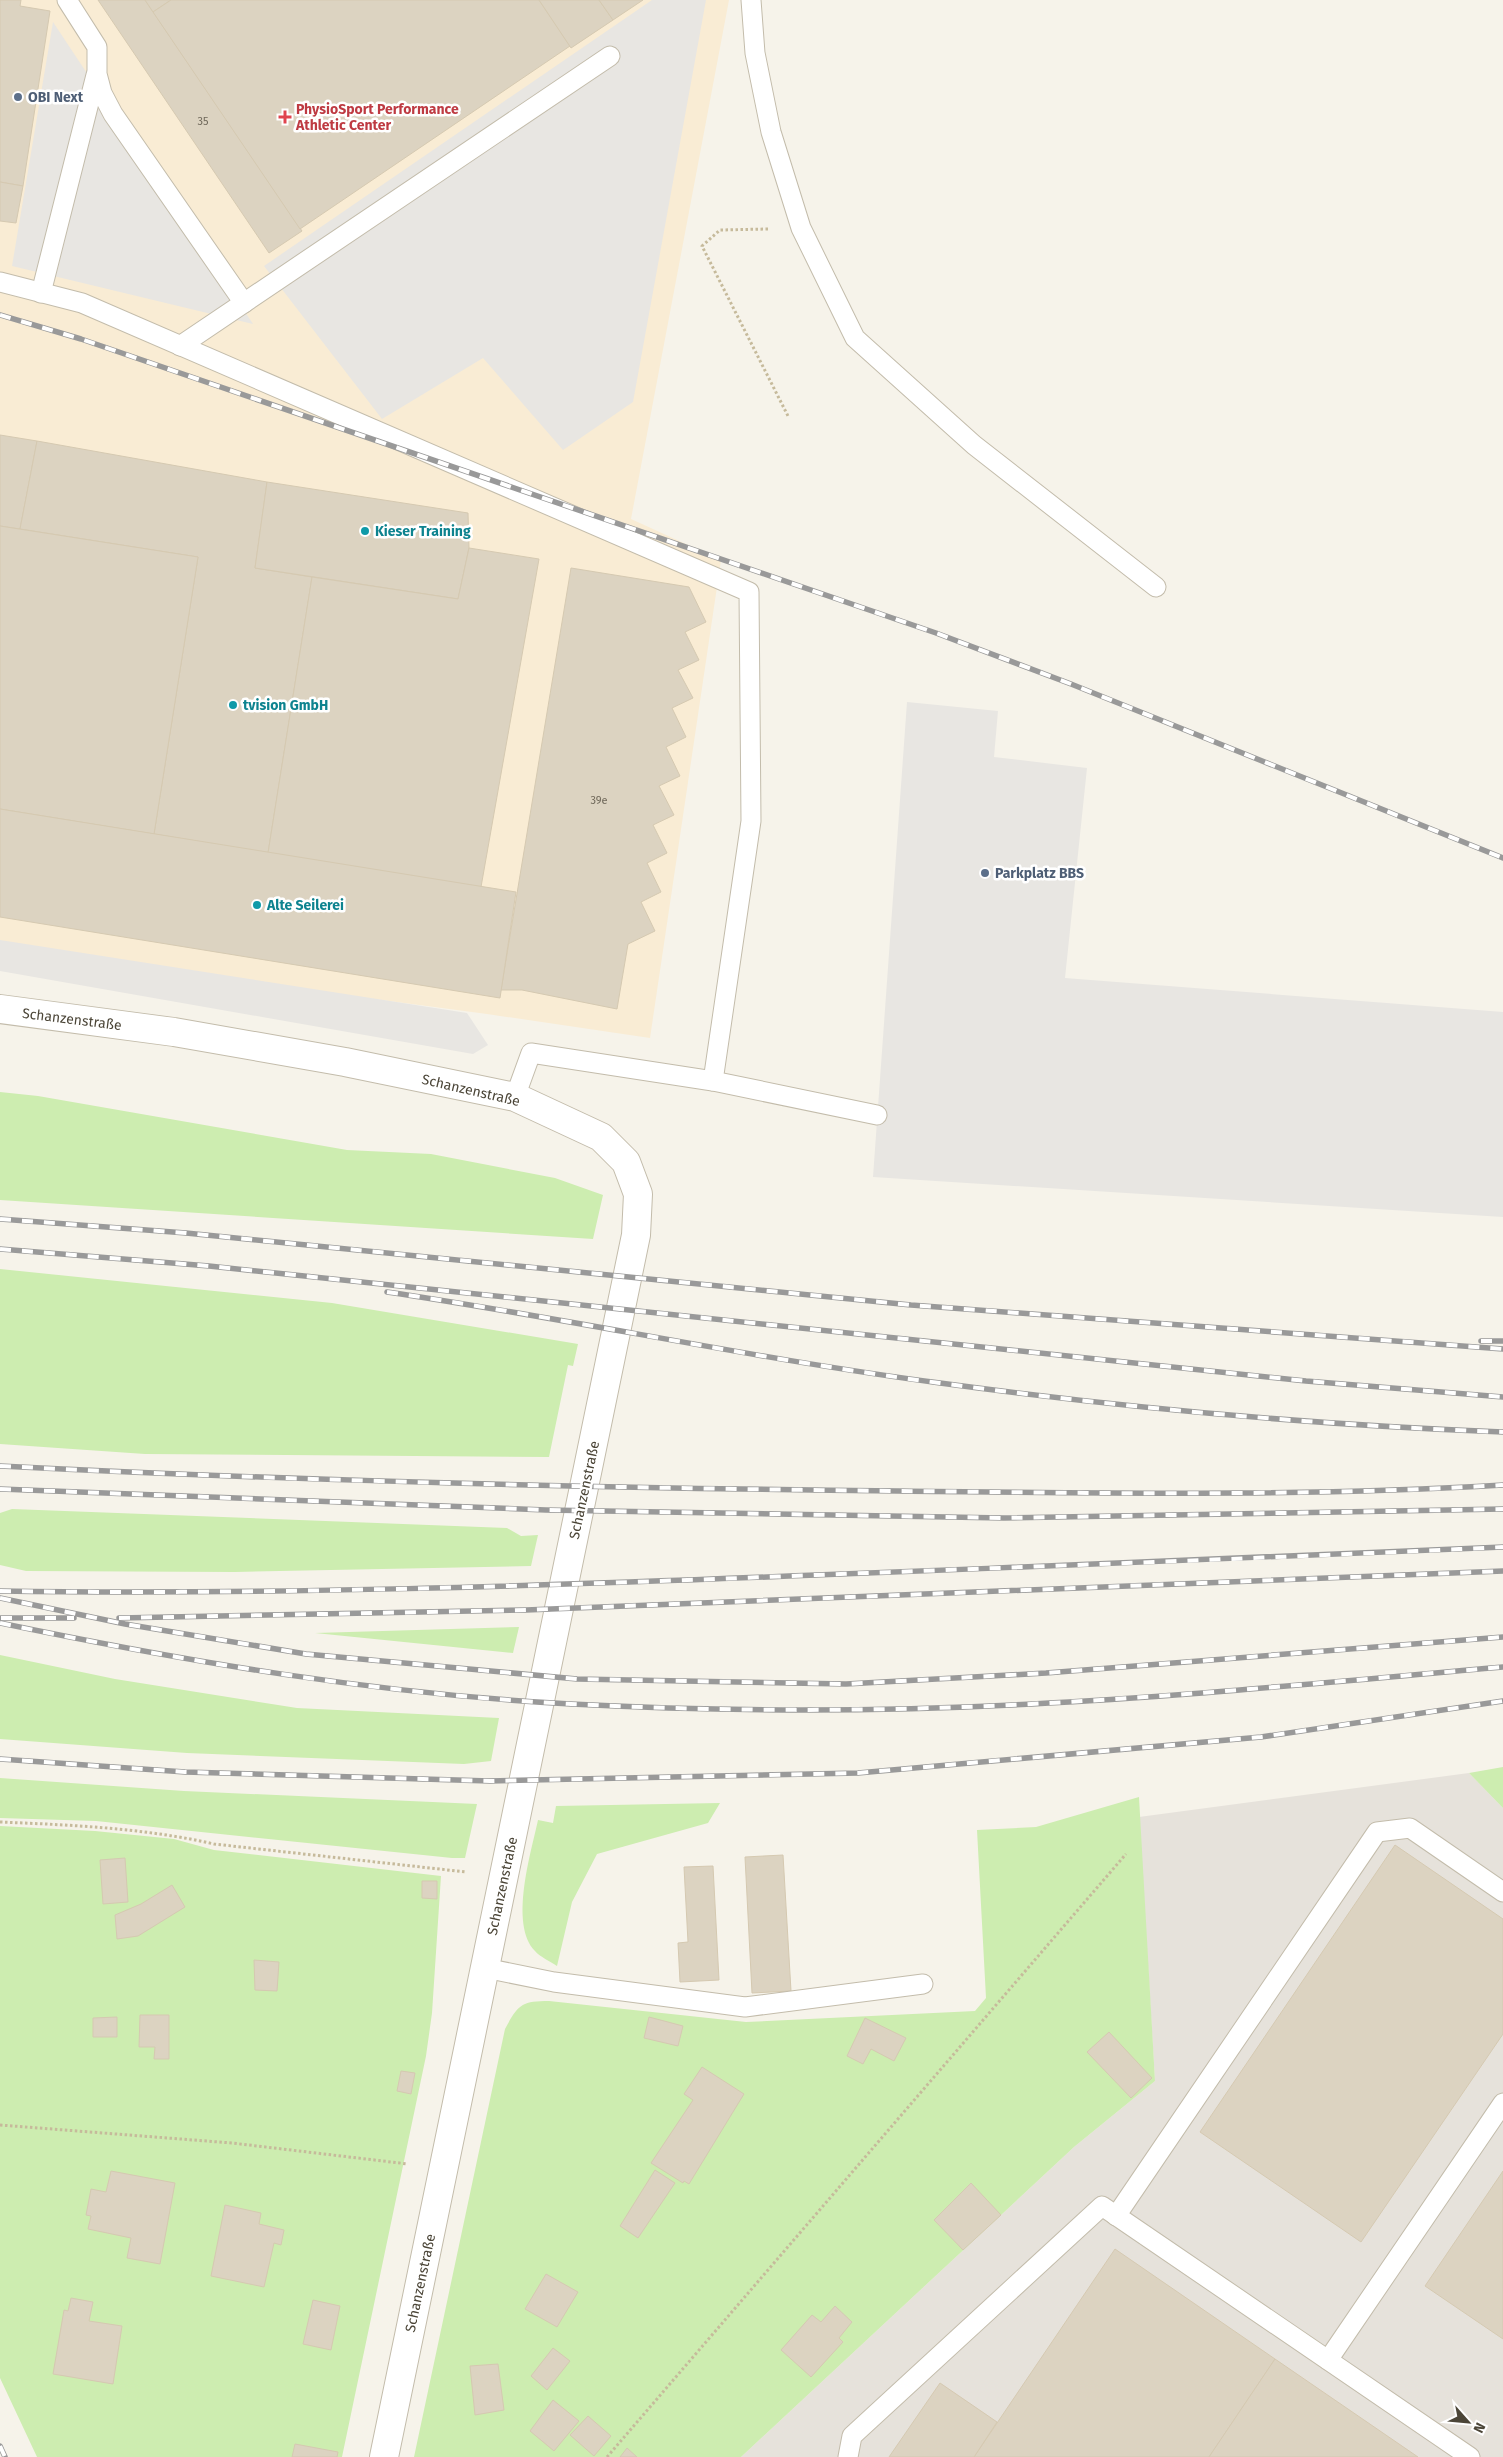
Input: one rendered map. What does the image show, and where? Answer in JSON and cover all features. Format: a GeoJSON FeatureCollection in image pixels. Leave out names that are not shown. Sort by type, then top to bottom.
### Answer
{"type":"FeatureCollection","features":[{"type":"Feature","properties":{"kind":"street","name":"Schanzenstraße"},"geometry":{"type":"LineString","coordinates":[[0,1009],[174,1032],[345,1062],[515,1098],[600,1137],[626,1162],[638,1194],[636,1235],[384,2457]]}},
{"type":"Feature","properties":{"kind":"lane"},"geometry":{"type":"LineString","coordinates":[[41,293],[97,74],[98,47],[67,0]]}},
{"type":"Feature","properties":{"kind":"lane"},"geometry":{"type":"LineString","coordinates":[[751,0],[755,53],[770,132],[801,228],[855,338],[974,445],[1156,587]]}},
{"type":"Feature","properties":{"kind":"lane"},"geometry":{"type":"LineString","coordinates":[[180,346],[610,56]]}},
{"type":"Feature","properties":{"kind":"lane"},"geometry":{"type":"LineString","coordinates":[[97,74],[102,93],[126,136],[244,303]]}},
{"type":"Feature","properties":{"kind":"lane"},"geometry":{"type":"LineString","coordinates":[[0,282],[82,303],[749,592],[751,821],[713,1081]]}},
{"type":"Feature","properties":{"kind":"lane"},"geometry":{"type":"LineString","coordinates":[[515,1098],[531,1053],[713,1081],[877,1115]]}},
{"type":"Feature","properties":{"kind":"lane"},"geometry":{"type":"LineString","coordinates":[[1116,2216],[1377,1832],[1410,1828],[1503,1892]]}},
{"type":"Feature","properties":{"kind":"lane"},"geometry":{"type":"LineString","coordinates":[[485,1968],[554,1982],[745,2008],[923,1984]]}},
{"type":"Feature","properties":{"kind":"lane"},"geometry":{"type":"LineString","coordinates":[[1328,2360],[1503,2103]]}},
{"type":"Feature","properties":{"kind":"lane"},"geometry":{"type":"LineString","coordinates":[[848,2457],[852,2436],[1102,2206],[1470,2457]]}},
{"type":"Feature","properties":{"kind":"path"},"geometry":{"type":"LineString","coordinates":[[789,418],[702,246],[720,230],[801,228]]}},
{"type":"Feature","properties":{"kind":"path"},"geometry":{"type":"LineString","coordinates":[[0,1822],[96,1826],[174,1835],[214,1844],[449,1869],[503,1880]]}},
{"type":"Feature","properties":{"kind":"path"},"geometry":{"type":"LineString","coordinates":[[607,2457],[1126,1854]]}},
{"type":"Feature","properties":{"kind":"path"},"geometry":{"type":"LineString","coordinates":[[0,2125],[232,2143],[404,2163],[443,2171]]}},
{"type":"Feature","properties":{"kind":"shaded area"},"geometry":{"type":"Polygon","coordinates":[[[0,0],[729,0],[631,519],[721,560],[650,1038],[487,1014],[0,949],[0,0]]]}},
{"type":"Feature","properties":{"kind":"shaded area"},"geometry":{"type":"Polygon","coordinates":[[[652,0],[706,0],[633,402],[563,450],[483,358],[382,419],[264,266],[652,0]]]}},
{"type":"Feature","properties":{"kind":"shaded area"},"geometry":{"type":"Polygon","coordinates":[[[53,22],[253,324],[12,266],[53,22]]]}},
{"type":"Feature","properties":{"kind":"shaded area","name":"Parkplatz BBS"},"geometry":{"type":"Polygon","coordinates":[[[907,702],[998,711],[994,757],[1087,768],[1065,978],[1503,1012],[1503,1217],[873,1177],[907,702]]]}},
{"type":"Feature","properties":{"kind":"shaded area"},"geometry":{"type":"Polygon","coordinates":[[[0,940],[467,1013],[488,1045],[473,1054],[0,971],[0,940]]]}},
{"type":"Feature","properties":{"kind":"shaded area"},"geometry":{"type":"Polygon","coordinates":[[[1469,1773],[1503,1808],[1503,2457],[741,2457],[1074,2147],[1155,2081],[1139,1817],[1469,1773]]]}},
{"type":"Feature","properties":{"kind":"green space"},"geometry":{"type":"Polygon","coordinates":[[[0,1092],[38,1096],[347,1150],[431,1154],[555,1178],[603,1195],[593,1239],[0,1200],[0,1092]]]}},
{"type":"Feature","properties":{"kind":"green space"},"geometry":{"type":"Polygon","coordinates":[[[0,1269],[332,1303],[578,1344],[573,1366],[568,1365],[549,1457],[145,1454],[0,1444],[0,1269]]]}},
{"type":"Feature","properties":{"kind":"green space"},"geometry":{"type":"Polygon","coordinates":[[[12,1509],[507,1528],[521,1536],[538,1535],[531,1566],[235,1572],[26,1571],[0,1565],[0,1513],[12,1509]]]}},
{"type":"Feature","properties":{"kind":"green space"},"geometry":{"type":"Polygon","coordinates":[[[519,1627],[513,1653],[315,1633],[519,1627]]]}},
{"type":"Feature","properties":{"kind":"green space"},"geometry":{"type":"Polygon","coordinates":[[[0,1655],[115,1679],[297,1708],[499,1718],[491,1761],[464,1764],[187,1753],[0,1739],[0,1655]]]}},
{"type":"Feature","properties":{"kind":"green space"},"geometry":{"type":"Polygon","coordinates":[[[1503,1767],[1503,1808],[1469,1773],[1503,1767]]]}},
{"type":"Feature","properties":{"kind":"green space"},"geometry":{"type":"Polygon","coordinates":[[[0,1778],[184,1791],[477,1804],[465,1858],[452,1858],[96,1821],[0,1818],[0,1778]]]}},
{"type":"Feature","properties":{"kind":"green space"},"geometry":{"type":"Polygon","coordinates":[[[1139,1797],[1155,2081],[1074,2147],[741,2457],[414,2457],[505,2029],[513,2014],[521,2006],[532,2002],[549,2001],[746,2022],[975,2011],[986,1998],[977,1830],[1036,1827],[1139,1797]]]}},
{"type":"Feature","properties":{"kind":"green space"},"geometry":{"type":"Polygon","coordinates":[[[720,1803],[708,1823],[597,1854],[572,1902],[557,1966],[535,1951],[527,1939],[523,1906],[527,1869],[538,1820],[553,1823],[556,1806],[720,1803]]]}},
{"type":"Feature","properties":{"kind":"green space"},"geometry":{"type":"Polygon","coordinates":[[[0,1826],[95,1831],[174,1839],[214,1850],[441,1876],[432,2013],[426,2056],[342,2457],[37,2457],[0,2378],[0,1826]]]}},
{"type":"Feature","properties":{"kind":"building","name":"OBI Next"},"geometry":{"type":"Polygon","coordinates":[[[0,0],[21,0],[20,6],[50,11],[23,186],[0,182],[0,0]]]}},
{"type":"Feature","properties":{"kind":"building"},"geometry":{"type":"Polygon","coordinates":[[[98,0],[145,0],[302,231],[269,253],[98,0]]]}},
{"type":"Feature","properties":{"kind":"building"},"geometry":{"type":"Polygon","coordinates":[[[145,0],[171,0],[153,12],[145,0]]]}},
{"type":"Feature","properties":{"kind":"building"},"geometry":{"type":"Polygon","coordinates":[[[171,0],[539,0],[570,46],[300,229],[153,12],[171,0]]]}},
{"type":"Feature","properties":{"kind":"building"},"geometry":{"type":"Polygon","coordinates":[[[539,0],[599,0],[613,20],[571,48],[539,0]]]}},
{"type":"Feature","properties":{"kind":"building"},"geometry":{"type":"Polygon","coordinates":[[[599,0],[643,0],[613,20],[599,0]]]}},
{"type":"Feature","properties":{"kind":"building"},"geometry":{"type":"Polygon","coordinates":[[[0,182],[23,186],[16,223],[0,221],[0,182]]]}},
{"type":"Feature","properties":{"kind":"building"},"geometry":{"type":"Polygon","coordinates":[[[0,435],[37,441],[20,529],[0,526],[0,435]]]}},
{"type":"Feature","properties":{"kind":"building","name":"tvision GmbH"},"geometry":{"type":"Polygon","coordinates":[[[37,441],[267,482],[255,568],[312,577],[268,853],[154,834],[198,557],[20,529],[37,441]]]}},
{"type":"Feature","properties":{"kind":"building","name":"Kieser Training"},"geometry":{"type":"Polygon","coordinates":[[[267,482],[468,513],[469,548],[458,599],[255,568],[267,482]]]}},
{"type":"Feature","properties":{"kind":"building"},"geometry":{"type":"Polygon","coordinates":[[[0,526],[198,557],[154,834],[0,809],[0,526]]]}},
{"type":"Feature","properties":{"kind":"building"},"geometry":{"type":"Polygon","coordinates":[[[469,548],[539,559],[481,887],[268,853],[312,577],[458,599],[469,548]]]}},
{"type":"Feature","properties":{"kind":"building"},"geometry":{"type":"Polygon","coordinates":[[[571,568],[689,587],[706,622],[685,632],[699,660],[678,670],[693,698],[672,708],[686,737],[666,747],[680,776],[659,786],[674,815],[653,825],[667,853],[647,863],[661,892],[641,902],[655,931],[628,944],[617,1009],[522,990],[501,990],[571,568]]]}},
{"type":"Feature","properties":{"kind":"building","name":"Alte Seilerei"},"geometry":{"type":"Polygon","coordinates":[[[0,809],[516,892],[500,998],[0,917],[0,809]]]}},
{"type":"Feature","properties":{"kind":"building"},"geometry":{"type":"Polygon","coordinates":[[[1395,1845],[1503,1919],[1503,2034],[1361,2242],[1200,2132],[1395,1845]]]}},
{"type":"Feature","properties":{"kind":"building"},"geometry":{"type":"Polygon","coordinates":[[[783,1855],[791,1991],[752,1993],[745,1857],[783,1855]]]}},
{"type":"Feature","properties":{"kind":"building"},"geometry":{"type":"Polygon","coordinates":[[[125,1858],[128,1902],[103,1904],[100,1860],[125,1858]]]}},
{"type":"Feature","properties":{"kind":"building"},"geometry":{"type":"Polygon","coordinates":[[[713,1866],[719,1980],[680,1982],[678,1943],[688,1942],[684,1867],[713,1866]]]}},
{"type":"Feature","properties":{"kind":"building"},"geometry":{"type":"Polygon","coordinates":[[[422,1881],[437,1881],[437,1899],[422,1898],[422,1881]]]}},
{"type":"Feature","properties":{"kind":"building"},"geometry":{"type":"Polygon","coordinates":[[[172,1885],[185,1907],[138,1936],[117,1939],[115,1915],[141,1904],[172,1885]]]}},
{"type":"Feature","properties":{"kind":"building"},"geometry":{"type":"Polygon","coordinates":[[[254,1960],[279,1962],[277,1991],[255,1990],[254,1960]]]}},
{"type":"Feature","properties":{"kind":"building"},"geometry":{"type":"Polygon","coordinates":[[[140,2015],[169,2015],[169,2059],[154,2059],[155,2047],[139,2047],[140,2015]]]}},
{"type":"Feature","properties":{"kind":"building"},"geometry":{"type":"Polygon","coordinates":[[[117,2017],[117,2037],[93,2037],[93,2018],[117,2017]]]}},
{"type":"Feature","properties":{"kind":"building"},"geometry":{"type":"Polygon","coordinates":[[[649,2017],[683,2026],[678,2046],[644,2038],[649,2017]]]}},
{"type":"Feature","properties":{"kind":"building"},"geometry":{"type":"Polygon","coordinates":[[[865,2018],[906,2038],[894,2061],[871,2049],[863,2064],[847,2056],[865,2018]]]}},
{"type":"Feature","properties":{"kind":"building"},"geometry":{"type":"Polygon","coordinates":[[[1109,2032],[1152,2078],[1131,2098],[1087,2052],[1109,2032]]]}},
{"type":"Feature","properties":{"kind":"building"},"geometry":{"type":"Polygon","coordinates":[[[702,2067],[744,2094],[689,2184],[684,2181],[683,2183],[651,2163],[693,2100],[684,2094],[702,2067]]]}},
{"type":"Feature","properties":{"kind":"building"},"geometry":{"type":"Polygon","coordinates":[[[401,2071],[415,2073],[411,2094],[397,2091],[401,2071]]]}},
{"type":"Feature","properties":{"kind":"building"},"geometry":{"type":"Polygon","coordinates":[[[655,2170],[675,2183],[638,2238],[620,2226],[655,2170]]]}},
{"type":"Feature","properties":{"kind":"building"},"geometry":{"type":"Polygon","coordinates":[[[111,2171],[175,2183],[160,2264],[127,2258],[131,2238],[88,2229],[91,2216],[86,2215],[91,2189],[106,2192],[111,2171]]]}},
{"type":"Feature","properties":{"kind":"building"},"geometry":{"type":"Polygon","coordinates":[[[1503,2171],[1503,2339],[1425,2286],[1503,2171]]]}},
{"type":"Feature","properties":{"kind":"building"},"geometry":{"type":"Polygon","coordinates":[[[971,2183],[1001,2215],[963,2250],[934,2220],[971,2183]]]}},
{"type":"Feature","properties":{"kind":"building"},"geometry":{"type":"Polygon","coordinates":[[[225,2205],[261,2213],[259,2224],[284,2230],[281,2245],[274,2243],[264,2287],[211,2276],[225,2205]]]}},
{"type":"Feature","properties":{"kind":"building"},"geometry":{"type":"Polygon","coordinates":[[[1115,2249],[1275,2359],[1209,2457],[974,2457],[1115,2249]]]}},
{"type":"Feature","properties":{"kind":"building"},"geometry":{"type":"Polygon","coordinates":[[[546,2274],[578,2292],[557,2327],[525,2309],[546,2274]]]}},
{"type":"Feature","properties":{"kind":"building"},"geometry":{"type":"Polygon","coordinates":[[[71,2298],[93,2302],[89,2321],[122,2326],[113,2384],[53,2374],[64,2310],[68,2311],[71,2298]]]}},
{"type":"Feature","properties":{"kind":"building"},"geometry":{"type":"Polygon","coordinates":[[[313,2300],[340,2306],[331,2350],[303,2344],[313,2300]]]}},
{"type":"Feature","properties":{"kind":"building"},"geometry":{"type":"Polygon","coordinates":[[[835,2306],[852,2322],[839,2338],[843,2342],[811,2377],[781,2350],[812,2315],[821,2322],[835,2306]]]}},
{"type":"Feature","properties":{"kind":"building"},"geometry":{"type":"Polygon","coordinates":[[[553,2348],[570,2361],[547,2390],[531,2376],[553,2348]]]}},
{"type":"Feature","properties":{"kind":"building"},"geometry":{"type":"Polygon","coordinates":[[[1275,2359],[1418,2457],[1209,2457],[1275,2359]]]}},
{"type":"Feature","properties":{"kind":"building"},"geometry":{"type":"Polygon","coordinates":[[[498,2364],[504,2410],[475,2415],[470,2366],[498,2364]]]}},
{"type":"Feature","properties":{"kind":"building"},"geometry":{"type":"Polygon","coordinates":[[[940,2383],[997,2422],[974,2457],[889,2457],[940,2383]]]}},
{"type":"Feature","properties":{"kind":"building"},"geometry":{"type":"Polygon","coordinates":[[[553,2400],[579,2421],[554,2451],[530,2431],[553,2400]]]}},
{"type":"Feature","properties":{"kind":"building"},"geometry":{"type":"Polygon","coordinates":[[[588,2416],[611,2436],[594,2456],[570,2435],[588,2416]]]}},
{"type":"Feature","properties":{"kind":"building"},"geometry":{"type":"Polygon","coordinates":[[[295,2444],[338,2452],[337,2457],[292,2457],[295,2444]]]}},
{"type":"Feature","properties":{"kind":"building"},"geometry":{"type":"Polygon","coordinates":[[[627,2448],[637,2457],[620,2457],[627,2448]]]}},
{"type":"Feature","properties":{"kind":"railway"},"geometry":{"type":"LineString","coordinates":[[0,315],[81,339],[936,633],[1071,684],[1503,858]]}},
{"type":"Feature","properties":{"kind":"railway"},"geometry":{"type":"LineString","coordinates":[[0,1219],[186,1233],[911,1305],[1503,1349]]}},
{"type":"Feature","properties":{"kind":"railway"},"geometry":{"type":"LineString","coordinates":[[0,1249],[209,1266],[1306,1381],[1503,1397]]}},
{"type":"Feature","properties":{"kind":"railway"},"geometry":{"type":"LineString","coordinates":[[387,1292],[525,1314],[733,1351],[871,1373],[1010,1392],[1150,1408],[1291,1420],[1503,1432]]}},
{"type":"Feature","properties":{"kind":"railway"},"geometry":{"type":"LineString","coordinates":[[1481,1341],[1503,1341]]}},
{"type":"Feature","properties":{"kind":"railway"},"geometry":{"type":"LineString","coordinates":[[0,1466],[337,1480],[787,1490],[1277,1493],[1503,1485]]}},
{"type":"Feature","properties":{"kind":"railway"},"geometry":{"type":"LineString","coordinates":[[0,1489],[546,1510],[1004,1518],[1503,1509]]}},
{"type":"Feature","properties":{"kind":"railway"},"geometry":{"type":"LineString","coordinates":[[0,1591],[204,1592],[510,1586],[1160,1562],[1503,1547]]}},
{"type":"Feature","properties":{"kind":"railway"},"geometry":{"type":"LineString","coordinates":[[119,1618],[526,1610],[1503,1571]]}},
{"type":"Feature","properties":{"kind":"railway"},"geometry":{"type":"LineString","coordinates":[[0,1598],[125,1624],[306,1654],[577,1679],[846,1684],[1046,1673],[1503,1637]]}},
{"type":"Feature","properties":{"kind":"railway"},"geometry":{"type":"LineString","coordinates":[[1,1618],[74,1618]]}},
{"type":"Feature","properties":{"kind":"railway"},"geometry":{"type":"LineString","coordinates":[[0,1623],[142,1651],[356,1684],[427,1693],[631,1707],[810,1710],[989,1706],[1219,1692],[1503,1667]]}},
{"type":"Feature","properties":{"kind":"railway"},"geometry":{"type":"LineString","coordinates":[[0,1759],[185,1772],[490,1781],[858,1773],[1261,1737],[1503,1701]]}},
{"type":"Feature","properties":{"kind":"railway"},"geometry":{"type":"LineString","coordinates":[[0,2446],[5,2457]]}},
{"type":"Feature","properties":{"kind":"place","name":"OBI Next"},"geometry":{"type":"Point","coordinates":[18,97]}},
{"type":"Feature","properties":{"kind":"place","name":"PhysioSport Performance Athletic Center"},"geometry":{"type":"Point","coordinates":[285,117]}},
{"type":"Feature","properties":{"kind":"place","name":"Kieser Training"},"geometry":{"type":"Point","coordinates":[365,531]}},
{"type":"Feature","properties":{"kind":"place","name":"tvision GmbH"},"geometry":{"type":"Point","coordinates":[233,705]}},
{"type":"Feature","properties":{"kind":"place","name":"Parkplatz BBS"},"geometry":{"type":"Point","coordinates":[985,873]}},
{"type":"Feature","properties":{"kind":"place","name":"Alte Seilerei"},"geometry":{"type":"Point","coordinates":[257,905]}}]}
